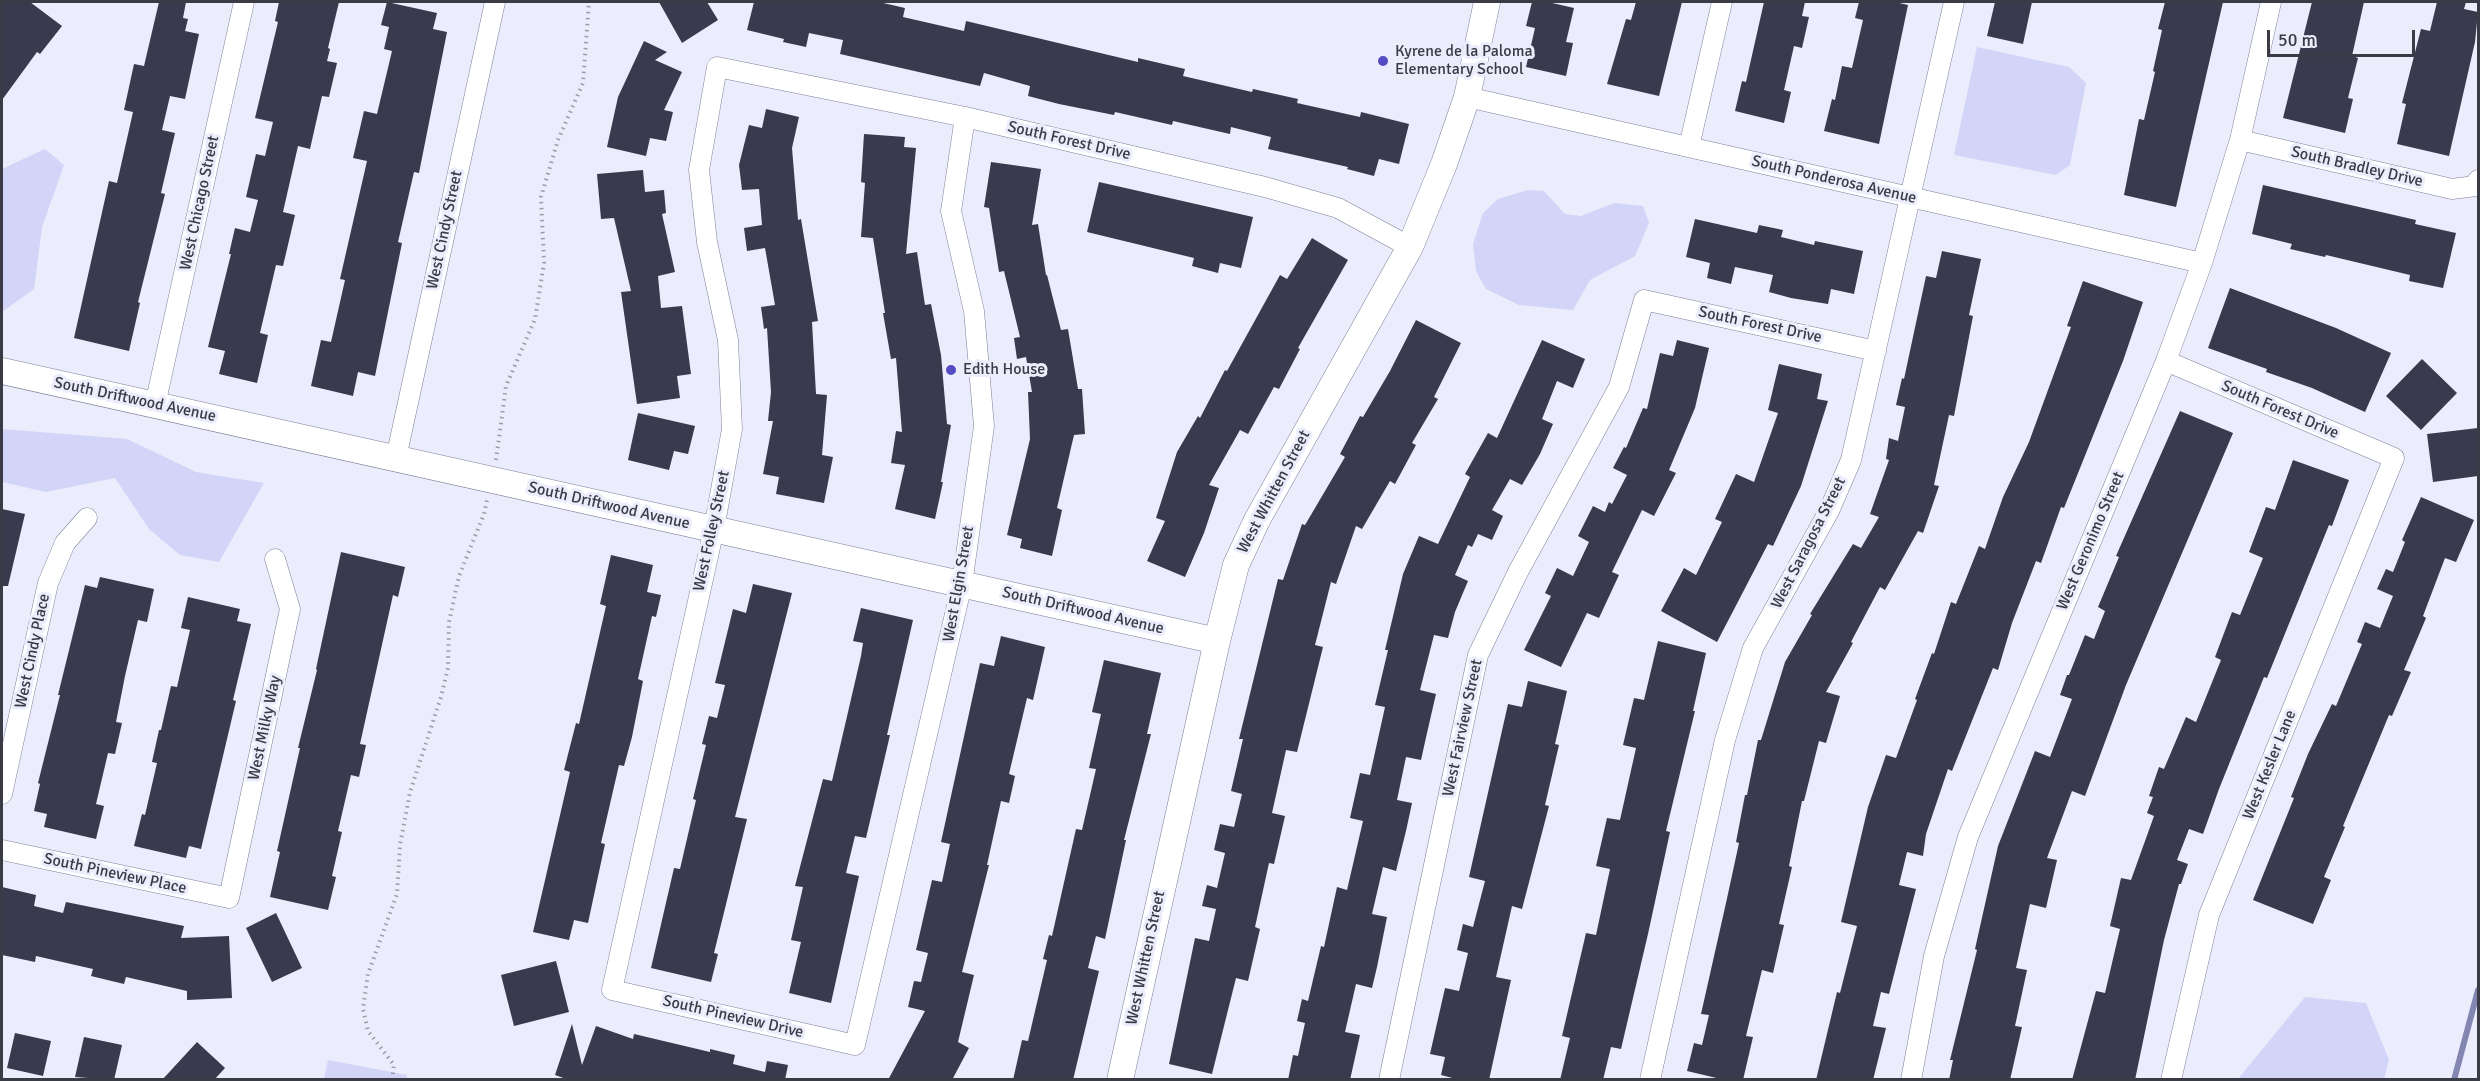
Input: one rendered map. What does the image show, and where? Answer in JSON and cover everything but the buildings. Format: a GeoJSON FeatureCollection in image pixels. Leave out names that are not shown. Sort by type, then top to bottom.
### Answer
{"type":"FeatureCollection","features":[{"type":"Feature","properties":{"kind":"street","name":"West Chicago Street"},"geometry":{"type":"LineString","coordinates":[[155,405],[244,2]]}},
{"type":"Feature","properties":{"kind":"street","name":"West Cindy Street"},"geometry":{"type":"LineString","coordinates":[[396,458],[495,2]]}},
{"type":"Feature","properties":{"kind":"street","name":"West Whitten Street"},"geometry":{"type":"LineString","coordinates":[[1120,1080],[1216,641],[1236,565],[1257,520],[1410,247],[1467,97],[1487,2]]}},
{"type":"Feature","properties":{"kind":"street"},"geometry":{"type":"LineString","coordinates":[[1689,147],[1722,2]]}},
{"type":"Feature","properties":{"kind":"street","name":"West Saragosa Street"},"geometry":{"type":"LineString","coordinates":[[1650,1080],[1729,728],[1753,648],[1829,512],[1851,460],[1954,2]]}},
{"type":"Feature","properties":{"kind":"street","name":"West Geronimo Street"},"geometry":{"type":"LineString","coordinates":[[1911,1080],[1934,956],[1968,837],[2166,361],[2202,263],[2240,140],[2271,2]]}},
{"type":"Feature","properties":{"kind":"street","name":"South Forest Drive"},"geometry":{"type":"LineString","coordinates":[[717,67],[964,117],[1276,190],[1338,208],[1410,247]]}},
{"type":"Feature","properties":{"kind":"street","name":"West Folley Street"},"geometry":{"type":"LineString","coordinates":[[612,990],[714,529],[732,429],[728,340],[707,242],[699,170],[717,67]]}},
{"type":"Feature","properties":{"kind":"street","name":"South Ponderosa Avenue"},"geometry":{"type":"LineString","coordinates":[[1467,97],[2202,263]]}},
{"type":"Feature","properties":{"kind":"street","name":"West Elgin Street"},"geometry":{"type":"LineString","coordinates":[[855,1045],[962,584],[984,426],[974,311],[951,211],[964,117]]}},
{"type":"Feature","properties":{"kind":"street","name":"South Bradley Drive"},"geometry":{"type":"LineString","coordinates":[[2240,140],[2452,189],[2477,183]]}},
{"type":"Feature","properties":{"kind":"street","name":"South Forest Drive"},"geometry":{"type":"LineString","coordinates":[[1644,300],[1876,351]]}},
{"type":"Feature","properties":{"kind":"street","name":"West Fairview Street"},"geometry":{"type":"LineString","coordinates":[[1389,1080],[1478,655],[1518,572],[1619,387],[1644,300]]}},
{"type":"Feature","properties":{"kind":"street","name":"South Forest Drive"},"geometry":{"type":"LineString","coordinates":[[2166,361],[2394,458]]}},
{"type":"Feature","properties":{"kind":"street","name":"South Driftwood Avenue"},"geometry":{"type":"LineString","coordinates":[[2,371],[1216,641]]}},
{"type":"Feature","properties":{"kind":"street","name":"West Kesler Lane"},"geometry":{"type":"LineString","coordinates":[[2171,1080],[2209,915],[2394,458]]}},
{"type":"Feature","properties":{"kind":"street","name":"West Cindy Place"},"geometry":{"type":"LineString","coordinates":[[2,794],[48,583],[65,543],[87,518]]}},
{"type":"Feature","properties":{"kind":"street","name":"West Milky Way"},"geometry":{"type":"LineString","coordinates":[[229,898],[290,609],[275,559]]}},
{"type":"Feature","properties":{"kind":"street","name":"South Pineview Place"},"geometry":{"type":"LineString","coordinates":[[2,850],[229,898]]}},
{"type":"Feature","properties":{"kind":"street","name":"South Pineview Drive"},"geometry":{"type":"LineString","coordinates":[[612,990],[855,1045]]}},
{"type":"Feature","properties":{"kind":"path"},"geometry":{"type":"LineString","coordinates":[[392,1080],[394,1065],[368,1031],[363,1009],[368,974],[397,894],[400,845],[410,792],[441,697],[448,668],[449,622],[459,576],[484,514],[499,449],[506,386],[535,319],[544,263],[541,197],[558,140],[583,83],[589,2]]}},
{"type":"Feature","properties":{"kind":"shaded area"},"geometry":{"type":"Polygon","coordinates":[[[1977,47],[2069,67],[2086,83],[2070,165],[2056,175],[1954,155],[1977,47]]]}},
{"type":"Feature","properties":{"kind":"shaded area"},"geometry":{"type":"Polygon","coordinates":[[[45,149],[64,165],[42,227],[34,289],[2,312],[2,169],[45,149]]]}},
{"type":"Feature","properties":{"kind":"shaded area"},"geometry":{"type":"Polygon","coordinates":[[[1528,190],[1544,191],[1565,214],[1581,216],[1614,203],[1643,206],[1649,223],[1635,256],[1590,280],[1573,310],[1519,305],[1486,289],[1476,271],[1473,244],[1483,213],[1498,199],[1528,190]]]}},
{"type":"Feature","properties":{"kind":"shaded area"},"geometry":{"type":"Polygon","coordinates":[[[2,429],[127,439],[196,472],[264,483],[219,562],[180,555],[149,529],[115,478],[46,492],[2,482],[2,429]]]}},
{"type":"Feature","properties":{"kind":"shaded area"},"geometry":{"type":"Polygon","coordinates":[[[2305,997],[2366,1003],[2389,1060],[2384,1079],[2238,1079],[2305,997]]]}},
{"type":"Feature","properties":{"kind":"shaded area"},"geometry":{"type":"Polygon","coordinates":[[[328,1060],[407,1075],[407,1079],[324,1079],[328,1060]]]}},
{"type":"Feature","properties":{"kind":"waterway"},"geometry":{"type":"LineString","coordinates":[[2454,1080],[2478,990]]}},
{"type":"Feature","properties":{"kind":"place","name":"Kyrene de la Paloma Elementary School"},"geometry":{"type":"Point","coordinates":[1383,61]}},
{"type":"Feature","properties":{"kind":"place","name":"Edith House"},"geometry":{"type":"Point","coordinates":[951,370]}}]}
